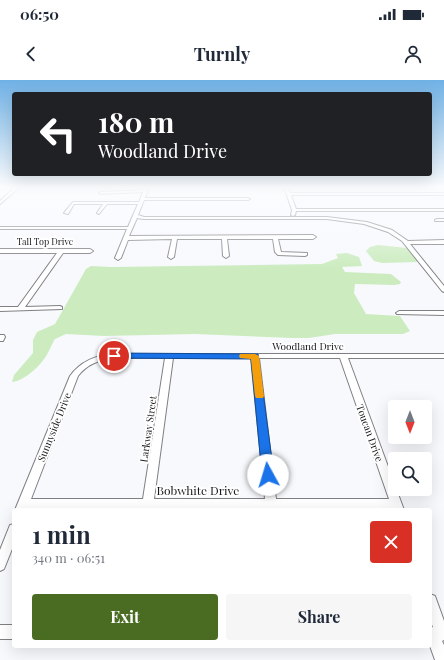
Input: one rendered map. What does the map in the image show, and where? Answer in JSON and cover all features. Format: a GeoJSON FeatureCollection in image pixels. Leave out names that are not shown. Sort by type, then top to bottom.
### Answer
{"type":"FeatureCollection","features":[{"type":"Feature","properties":{"kind":"street"},"geometry":{"type":"LineString","coordinates":[[118,258],[136,216],[144,218],[294,218],[345,220],[384,229],[399,236],[407,243],[444,290]]}},
{"type":"Feature","properties":{"kind":"street"},"geometry":{"type":"LineString","coordinates":[[437,220],[444,220]]}},
{"type":"Feature","properties":{"kind":"street"},"geometry":{"type":"LineString","coordinates":[[0,228],[130,228]]}},
{"type":"Feature","properties":{"kind":"street"},"geometry":{"type":"LineString","coordinates":[[126,238],[313,237]]}},
{"type":"Feature","properties":{"kind":"street"},"geometry":{"type":"LineString","coordinates":[[172,257],[176,238]]}},
{"type":"Feature","properties":{"kind":"street"},"geometry":{"type":"LineString","coordinates":[[224,238],[226,256]]}},
{"type":"Feature","properties":{"kind":"street"},"geometry":{"type":"LineString","coordinates":[[275,238],[278,252],[280,254],[305,254]]}},
{"type":"Feature","properties":{"kind":"street"},"geometry":{"type":"LineString","coordinates":[[407,243],[444,242]]}},
{"type":"Feature","properties":{"kind":"street","name":"Tall Top Drive"},"geometry":{"type":"LineString","coordinates":[[0,251],[90,251]]}},
{"type":"Feature","properties":{"kind":"street"},"geometry":{"type":"LineString","coordinates":[[20,309],[61,251]]}},
{"type":"Feature","properties":{"kind":"street"},"geometry":{"type":"LineString","coordinates":[[0,309],[60,308]]}},
{"type":"Feature","properties":{"kind":"street"},"geometry":{"type":"LineString","coordinates":[[399,313],[444,313]]}},
{"type":"Feature","properties":{"kind":"street","name":"Woodland Drive"},"geometry":{"type":"LineString","coordinates":[[101,358],[114,356],[444,356]]}},
{"type":"Feature","properties":{"kind":"street","name":"Larkway Street"},"geometry":{"type":"LineString","coordinates":[[148,504],[169,356]]}},
{"type":"Feature","properties":{"kind":"street"},"geometry":{"type":"LineString","coordinates":[[255,356],[271,504]]}},
{"type":"Feature","properties":{"kind":"street","name":"Toucan Drive"},"geometry":{"type":"LineString","coordinates":[[343,356],[397,507]]}},
{"type":"Feature","properties":{"kind":"street","name":"Sunnyside Drive"},"geometry":{"type":"LineString","coordinates":[[23,507],[74,376],[82,366],[101,358]]}},
{"type":"Feature","properties":{"kind":"street","name":"Bobwhite Drive"},"geometry":{"type":"LineString","coordinates":[[23,507],[148,504],[271,504],[397,507]]}},
{"type":"Feature","properties":{"kind":"street"},"geometry":{"type":"LineString","coordinates":[[0,565],[12,534]]}},
{"type":"Feature","properties":{"kind":"street"},"geometry":{"type":"LineString","coordinates":[[432,610],[442,660]]}},
{"type":"Feature","properties":{"kind":"street"},"geometry":{"type":"LineString","coordinates":[[0,632],[12,632]]}},
{"type":"Feature","properties":{"kind":"green space"},"geometry":{"type":"Polygon","coordinates":[[[378,245],[407,248],[417,262],[382,263],[374,261],[366,251],[370,247],[378,245]]]}},
{"type":"Feature","properties":{"kind":"green space"},"geometry":{"type":"Polygon","coordinates":[[[347,253],[359,257],[362,266],[342,267],[345,272],[391,274],[401,282],[400,284],[394,285],[355,284],[354,293],[366,314],[400,316],[410,331],[403,334],[335,334],[309,338],[195,334],[104,336],[66,334],[55,339],[46,357],[34,370],[21,380],[12,382],[14,375],[33,353],[33,340],[37,332],[55,324],[86,269],[91,266],[322,264],[338,258],[336,254],[347,253]]]}},
{"type":"Feature","properties":{"kind":"slow traffic"},"geometry":{"type":"LineString","coordinates":[[243,356],[255,356],[259,396]]}},
{"type":"Feature","properties":{"kind":"route"},"geometry":{"type":"LineString","coordinates":[[114,356],[255,356],[268,475]]}}]}
